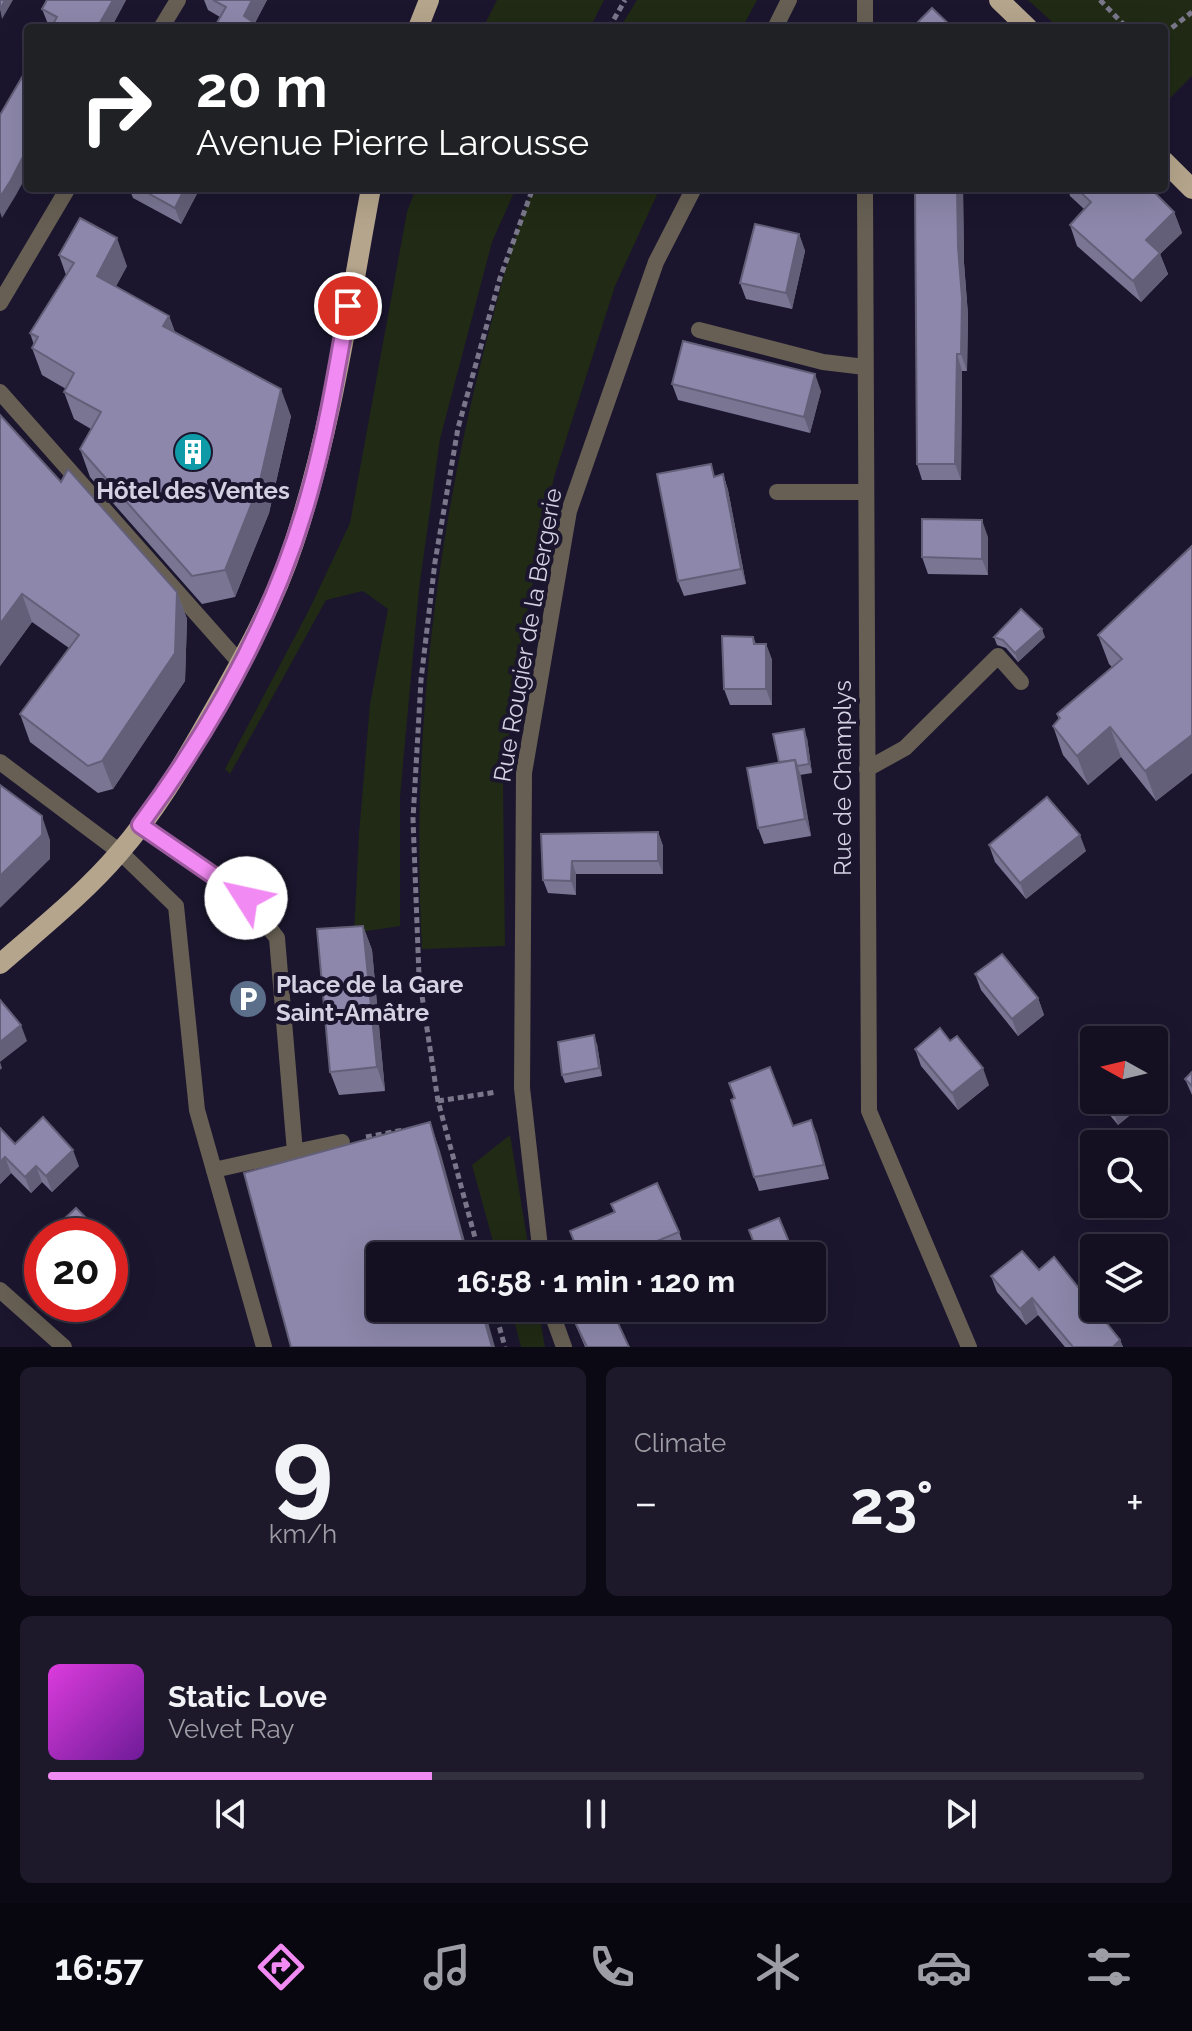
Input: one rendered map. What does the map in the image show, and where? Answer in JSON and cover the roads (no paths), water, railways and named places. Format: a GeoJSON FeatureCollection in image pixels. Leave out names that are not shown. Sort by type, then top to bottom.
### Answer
{"type":"FeatureCollection","features":[{"type":"Feature","properties":{"kind":"main road"},"geometry":{"type":"LineString","coordinates":[[420,24],[429,0]]}},
{"type":"Feature","properties":{"kind":"main road"},"geometry":{"type":"LineString","coordinates":[[999,0],[1024,24]]}},
{"type":"Feature","properties":{"kind":"main road"},"geometry":{"type":"LineString","coordinates":[[1168,165],[1191,186]]}},
{"type":"Feature","properties":{"kind":"main road"},"geometry":{"type":"LineString","coordinates":[[0,964],[83,891],[120,852],[175,778],[266,614],[311,490],[370,192]]}},
{"type":"Feature","properties":{"kind":"street"},"geometry":{"type":"LineString","coordinates":[[163,24],[178,0]]}},
{"type":"Feature","properties":{"kind":"street"},"geometry":{"type":"LineString","coordinates":[[777,24],[789,0]]}},
{"type":"Feature","properties":{"kind":"street"},"geometry":{"type":"LineString","coordinates":[[865,0],[865,24]]}},
{"type":"Feature","properties":{"kind":"street"},"geometry":{"type":"LineString","coordinates":[[0,303],[66,192]]}},
{"type":"Feature","properties":{"kind":"street","name":"Rue Rougier de la Bergerie"},"geometry":{"type":"LineString","coordinates":[[539,1242],[522,1088],[524,773],[569,511],[656,262],[692,192]]}},
{"type":"Feature","properties":{"kind":"street","name":"Rue de Champlys"},"geometry":{"type":"LineString","coordinates":[[865,192],[869,1111],[969,1347]]}},
{"type":"Feature","properties":{"kind":"street"},"geometry":{"type":"LineString","coordinates":[[699,330],[823,362],[865,367]]}},
{"type":"Feature","properties":{"kind":"street"},"geometry":{"type":"LineString","coordinates":[[0,392],[241,664]]}},
{"type":"Feature","properties":{"kind":"street"},"geometry":{"type":"LineString","coordinates":[[777,492],[865,492]]}},
{"type":"Feature","properties":{"kind":"street"},"geometry":{"type":"LineString","coordinates":[[867,769],[905,748],[998,656],[1021,682]]}},
{"type":"Feature","properties":{"kind":"street"},"geometry":{"type":"LineString","coordinates":[[0,762],[120,852],[176,906],[197,1110],[264,1347]]}},
{"type":"Feature","properties":{"kind":"street"},"geometry":{"type":"LineString","coordinates":[[140,825],[246,898],[277,938],[295,1152]]}},
{"type":"Feature","properties":{"kind":"street"},"geometry":{"type":"LineString","coordinates":[[214,1170],[342,1142]]}},
{"type":"Feature","properties":{"kind":"street"},"geometry":{"type":"LineString","coordinates":[[0,1290],[64,1347]]}},
{"type":"Feature","properties":{"kind":"street"},"geometry":{"type":"LineString","coordinates":[[555,1322],[564,1347]]}},
{"type":"Feature","properties":{"kind":"place","name":"Hôtel des Ventes"},"geometry":{"type":"Point","coordinates":[193,452]}},
{"type":"Feature","properties":{"kind":"place","name":"Place de la Gare Saint-Amâtre"},"geometry":{"type":"Point","coordinates":[248,999]}}]}
